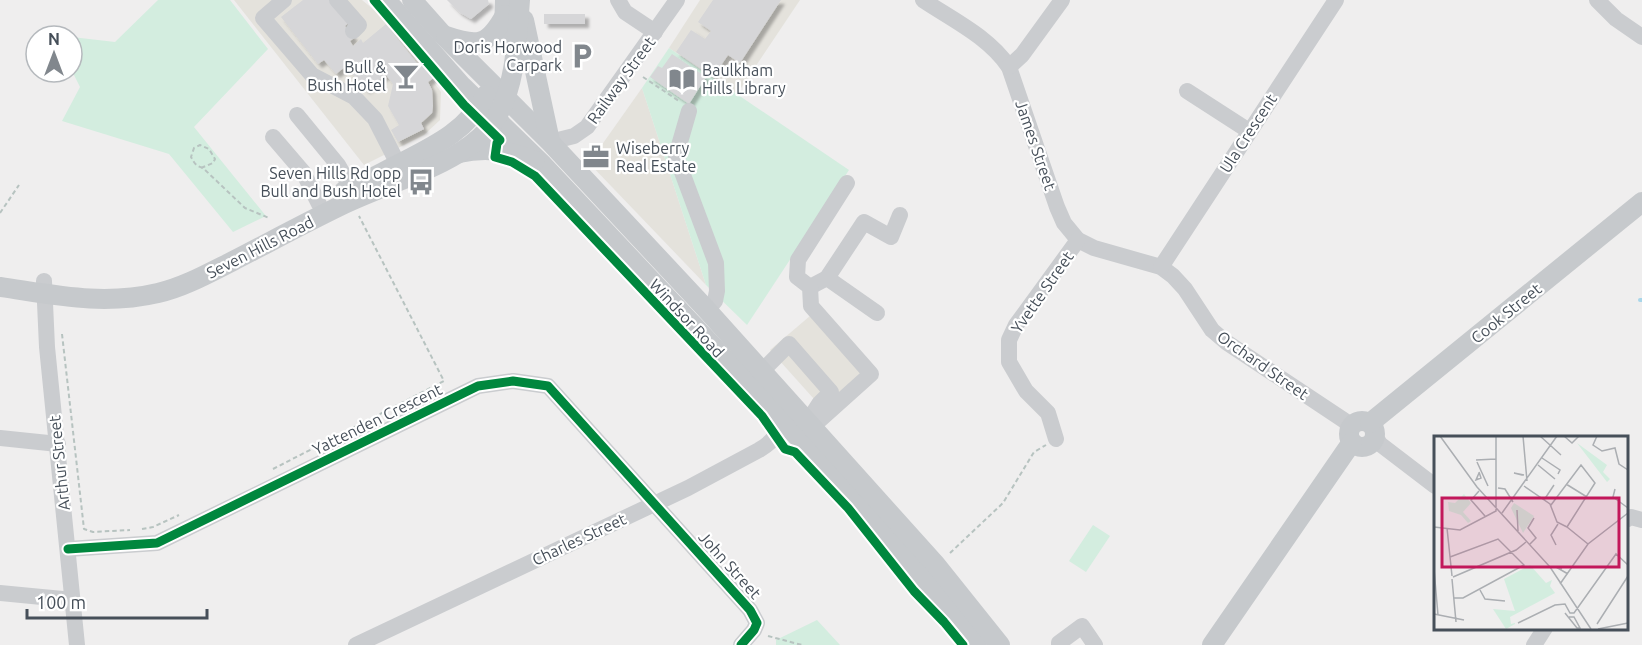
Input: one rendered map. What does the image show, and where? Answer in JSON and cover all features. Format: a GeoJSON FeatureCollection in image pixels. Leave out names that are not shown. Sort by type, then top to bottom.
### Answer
{"type":"FeatureCollection","features":[{"type":"Feature","properties":{"kind":"main road","name":"Windsor Road"},"geometry":{"type":"LineString","coordinates":[[386,0],[430,51],[543,165],[873,517],[949,608],[976,645]]}},
{"type":"Feature","properties":{"kind":"main road","name":"Windsor Road"},"geometry":{"type":"LineString","coordinates":[[412,0],[443,35],[550,142],[762,370],[936,565],[1000,645]]}},
{"type":"Feature","properties":{"kind":"main road"},"geometry":{"type":"LineString","coordinates":[[443,35],[472,44],[483,41],[495,32],[513,3]]}},
{"type":"Feature","properties":{"kind":"main road"},"geometry":{"type":"LineString","coordinates":[[499,91],[503,49],[513,3]]}},
{"type":"Feature","properties":{"kind":"main road"},"geometry":{"type":"LineString","coordinates":[[513,3],[550,142]]}},
{"type":"Feature","properties":{"kind":"main road","name":"Seven Hills Road"},"geometry":{"type":"LineString","coordinates":[[0,287],[127,286],[160,280],[194,268],[452,135],[481,105],[499,91]]}},
{"type":"Feature","properties":{"kind":"main road","name":"Seven Hills Road"},"geometry":{"type":"LineString","coordinates":[[0,275],[97,300],[159,293],[197,279],[340,205],[406,179],[458,153],[476,141],[496,119],[499,91]]}},
{"type":"Feature","properties":{"kind":"main road"},"geometry":{"type":"LineString","coordinates":[[458,153],[473,150],[506,151],[543,165]]}},
{"type":"Feature","properties":{"kind":"main road","name":"Cook Street"},"geometry":{"type":"LineString","coordinates":[[1373,430],[1642,202]]}},
{"type":"Feature","properties":{"kind":"main road"},"geometry":{"type":"LineString","coordinates":[[1212,645],[1351,435],[1352,424],[1361,420],[1373,430]]}},
{"type":"Feature","properties":{"kind":"street"},"geometry":{"type":"LineString","coordinates":[[284,0],[263,18],[312,75],[354,97],[375,119],[398,164]]}},
{"type":"Feature","properties":{"kind":"street"},"geometry":{"type":"LineString","coordinates":[[337,0],[358,26],[353,31]]}},
{"type":"Feature","properties":{"kind":"street"},"geometry":{"type":"LineString","coordinates":[[618,0],[625,12],[655,33]]}},
{"type":"Feature","properties":{"kind":"street","name":"Railway Street"},"geometry":{"type":"LineString","coordinates":[[550,142],[580,134],[677,0]]}},
{"type":"Feature","properties":{"kind":"street","name":"James Street"},"geometry":{"type":"LineString","coordinates":[[923,0],[986,42],[1000,54],[1009,67],[1057,207],[1064,223],[1078,240]]}},
{"type":"Feature","properties":{"kind":"street"},"geometry":{"type":"LineString","coordinates":[[945,14],[954,0]]}},
{"type":"Feature","properties":{"kind":"street"},"geometry":{"type":"LineString","coordinates":[[1009,67],[1022,56],[1062,0]]}},
{"type":"Feature","properties":{"kind":"street","name":"Ula Crescent"},"geometry":{"type":"LineString","coordinates":[[1161,267],[1336,0]]}},
{"type":"Feature","properties":{"kind":"street"},"geometry":{"type":"LineString","coordinates":[[1597,0],[1616,18],[1642,37]]}},
{"type":"Feature","properties":{"kind":"street"},"geometry":{"type":"LineString","coordinates":[[1187,91],[1249,131]]}},
{"type":"Feature","properties":{"kind":"street"},"geometry":{"type":"LineString","coordinates":[[689,111],[676,156],[716,264],[717,291],[715,301],[707,310]]}},
{"type":"Feature","properties":{"kind":"street"},"geometry":{"type":"LineString","coordinates":[[297,115],[338,165],[351,188]]}},
{"type":"Feature","properties":{"kind":"street"},"geometry":{"type":"LineString","coordinates":[[273,137],[303,172],[319,204]]}},
{"type":"Feature","properties":{"kind":"street"},"geometry":{"type":"LineString","coordinates":[[811,424],[871,374],[811,306],[810,287],[797,277],[798,260],[847,183]]}},
{"type":"Feature","properties":{"kind":"street"},"geometry":{"type":"LineString","coordinates":[[810,287],[827,278],[864,222],[891,237],[900,215]]}},
{"type":"Feature","properties":{"kind":"street"},"geometry":{"type":"LineString","coordinates":[[1078,240],[1094,248],[1161,267]]}},
{"type":"Feature","properties":{"kind":"street","name":"Yvette Street"},"geometry":{"type":"LineString","coordinates":[[1056,439],[1048,413],[1026,391],[1009,362],[1009,340],[1016,325],[1078,240]]}},
{"type":"Feature","properties":{"kind":"street","name":"Orchard Street"},"geometry":{"type":"LineString","coordinates":[[1161,267],[1173,276],[1185,290],[1212,330],[1226,342],[1345,421],[1351,435]]}},
{"type":"Feature","properties":{"kind":"street"},"geometry":{"type":"LineString","coordinates":[[827,278],[877,313]]}},
{"type":"Feature","properties":{"kind":"street","name":"Arthur Street"},"geometry":{"type":"LineString","coordinates":[[44,287],[47,347],[77,645]]}},
{"type":"Feature","properties":{"kind":"street"},"geometry":{"type":"LineString","coordinates":[[762,370],[789,344],[831,392],[819,404],[811,424]]}},
{"type":"Feature","properties":{"kind":"street","name":"Yattenden Crescent"},"geometry":{"type":"LineString","coordinates":[[68,549],[157,543],[478,386],[513,381],[548,386],[657,506]]}},
{"type":"Feature","properties":{"kind":"street","name":"Charles Street"},"geometry":{"type":"LineString","coordinates":[[356,645],[657,506],[769,444],[776,435],[778,426],[775,412]]}},
{"type":"Feature","properties":{"kind":"street"},"geometry":{"type":"LineString","coordinates":[[1373,430],[1380,444],[1434,485]]}},
{"type":"Feature","properties":{"kind":"street"},"geometry":{"type":"LineString","coordinates":[[0,438],[57,444]]}},
{"type":"Feature","properties":{"kind":"street","name":"John Street"},"geometry":{"type":"LineString","coordinates":[[657,506],[750,610],[757,623],[754,630]]}},
{"type":"Feature","properties":{"kind":"street"},"geometry":{"type":"LineString","coordinates":[[1627,519],[1631,517],[1642,520]]}},
{"type":"Feature","properties":{"kind":"street"},"geometry":{"type":"LineString","coordinates":[[0,593],[73,600]]}},
{"type":"Feature","properties":{"kind":"street"},"geometry":{"type":"LineString","coordinates":[[1059,645],[1082,627],[1095,645]]}},
{"type":"Feature","properties":{"kind":"street"},"geometry":{"type":"LineString","coordinates":[[741,645],[754,630]]}},
{"type":"Feature","properties":{"kind":"street"},"geometry":{"type":"LineString","coordinates":[[1534,645],[1544,630]]}},
{"type":"Feature","properties":{"kind":"path"},"geometry":{"type":"LineString","coordinates":[[643,77],[688,107],[689,111]]}},
{"type":"Feature","properties":{"kind":"path"},"geometry":{"type":"LineString","coordinates":[[201,168],[213,163],[215,159],[209,150],[200,145],[194,148],[191,157],[195,165],[245,208],[269,218]]}},
{"type":"Feature","properties":{"kind":"path"},"geometry":{"type":"LineString","coordinates":[[0,213],[19,185]]}},
{"type":"Feature","properties":{"kind":"path"},"geometry":{"type":"LineString","coordinates":[[267,472],[444,381],[356,210]]}},
{"type":"Feature","properties":{"kind":"path"},"geometry":{"type":"LineString","coordinates":[[61,331],[84,529],[93,532],[130,530]]}},
{"type":"Feature","properties":{"kind":"path"},"geometry":{"type":"LineString","coordinates":[[950,553],[1003,504],[1034,452],[1056,439]]}},
{"type":"Feature","properties":{"kind":"path"},"geometry":{"type":"LineString","coordinates":[[141,529],[153,527],[185,513]]}},
{"type":"Feature","properties":{"kind":"path"},"geometry":{"type":"LineString","coordinates":[[754,630],[773,638],[802,645]]}},
{"type":"Feature","properties":{"kind":"path"},"geometry":{"type":"LineString","coordinates":[[773,638],[774,644]]}},
{"type":"Feature","properties":{"kind":"shaded area"},"geometry":{"type":"Polygon","coordinates":[[[234,0],[362,0],[390,23],[441,92],[440,120],[424,135],[364,165],[234,0]]]}},
{"type":"Feature","properties":{"kind":"shaded area"},"geometry":{"type":"Polygon","coordinates":[[[700,0],[800,0],[737,94],[669,48],[700,0]]]}},
{"type":"Feature","properties":{"kind":"shaded area"},"geometry":{"type":"Polygon","coordinates":[[[642,88],[706,285],[589,163],[642,88]]]}},
{"type":"Feature","properties":{"kind":"shaded area"},"geometry":{"type":"Polygon","coordinates":[[[810,316],[862,375],[823,409],[770,350],[810,316]]]}},
{"type":"Feature","properties":{"kind":"green space"},"geometry":{"type":"Polygon","coordinates":[[[158,0],[230,0],[268,49],[194,127],[266,216],[233,232],[169,154],[62,121],[80,87],[78,84],[84,84],[84,38],[115,42],[158,0]]]}},
{"type":"Feature","properties":{"kind":"green space"},"geometry":{"type":"Polygon","coordinates":[[[669,48],[849,170],[747,325],[706,285],[642,88],[669,48]]]}},
{"type":"Feature","properties":{"kind":"green space"},"geometry":{"type":"Polygon","coordinates":[[[1093,525],[1110,536],[1086,572],[1069,561],[1093,525]]]}},
{"type":"Feature","properties":{"kind":"green space"},"geometry":{"type":"Polygon","coordinates":[[[817,620],[840,645],[776,645],[776,640],[817,620]]]}},
{"type":"Feature","properties":{"kind":"building"},"geometry":{"type":"Polygon","coordinates":[[[303,0],[334,0],[351,21],[345,26],[354,38],[350,41],[353,46],[361,39],[363,43],[386,24],[419,66],[425,62],[436,76],[428,82],[432,90],[433,106],[432,113],[421,123],[424,129],[398,142],[391,130],[399,125],[388,106],[393,84],[386,75],[366,90],[346,66],[336,74],[324,60],[318,64],[281,17],[303,0]]]}},
{"type":"Feature","properties":{"kind":"building"},"geometry":{"type":"Polygon","coordinates":[[[447,0],[488,0],[489,4],[471,19],[459,12],[447,0]]]}},
{"type":"Feature","properties":{"kind":"building"},"geometry":{"type":"Polygon","coordinates":[[[713,0],[781,0],[740,63],[728,55],[713,77],[676,52],[691,30],[705,39],[711,31],[698,22],[713,0]]]}},
{"type":"Feature","properties":{"kind":"building"},"geometry":{"type":"Polygon","coordinates":[[[544,14],[585,14],[585,24],[544,24],[544,14]]]}},
{"type":"Feature","properties":{"kind":"building"},"geometry":{"type":"Polygon","coordinates":[[[672,54],[706,77],[689,104],[650,77],[658,66],[662,68],[672,54]]]}},
{"type":"Feature","properties":{"kind":"cycle path"},"geometry":{"type":"LineString","coordinates":[[374,0],[464,105],[500,140],[497,143],[495,157],[512,162],[535,176],[762,416],[785,449],[795,452],[848,508],[914,591],[963,645]]}},
{"type":"Feature","properties":{"kind":"cycle path"},"geometry":{"type":"LineString","coordinates":[[68,549],[157,543],[478,386],[513,381],[548,386],[750,610],[757,623],[741,645]]}},
{"type":"Feature","properties":{"kind":"place","name":"Doris Horwood Carpark"},"geometry":{"type":"Point","coordinates":[582,56]}},
{"type":"Feature","properties":{"kind":"place","name":"Bull & Bush Hotel"},"geometry":{"type":"Point","coordinates":[406,76]}},
{"type":"Feature","properties":{"kind":"place","name":"Baulkham Hills Library"},"geometry":{"type":"Point","coordinates":[682,79]}},
{"type":"Feature","properties":{"kind":"place","name":"Wiseberry Real Estate"},"geometry":{"type":"Point","coordinates":[596,157]}},
{"type":"Feature","properties":{"kind":"place","name":"Seven Hills Rd opp Bull and Bush Hotel"},"geometry":{"type":"Point","coordinates":[421,182]}}]}
